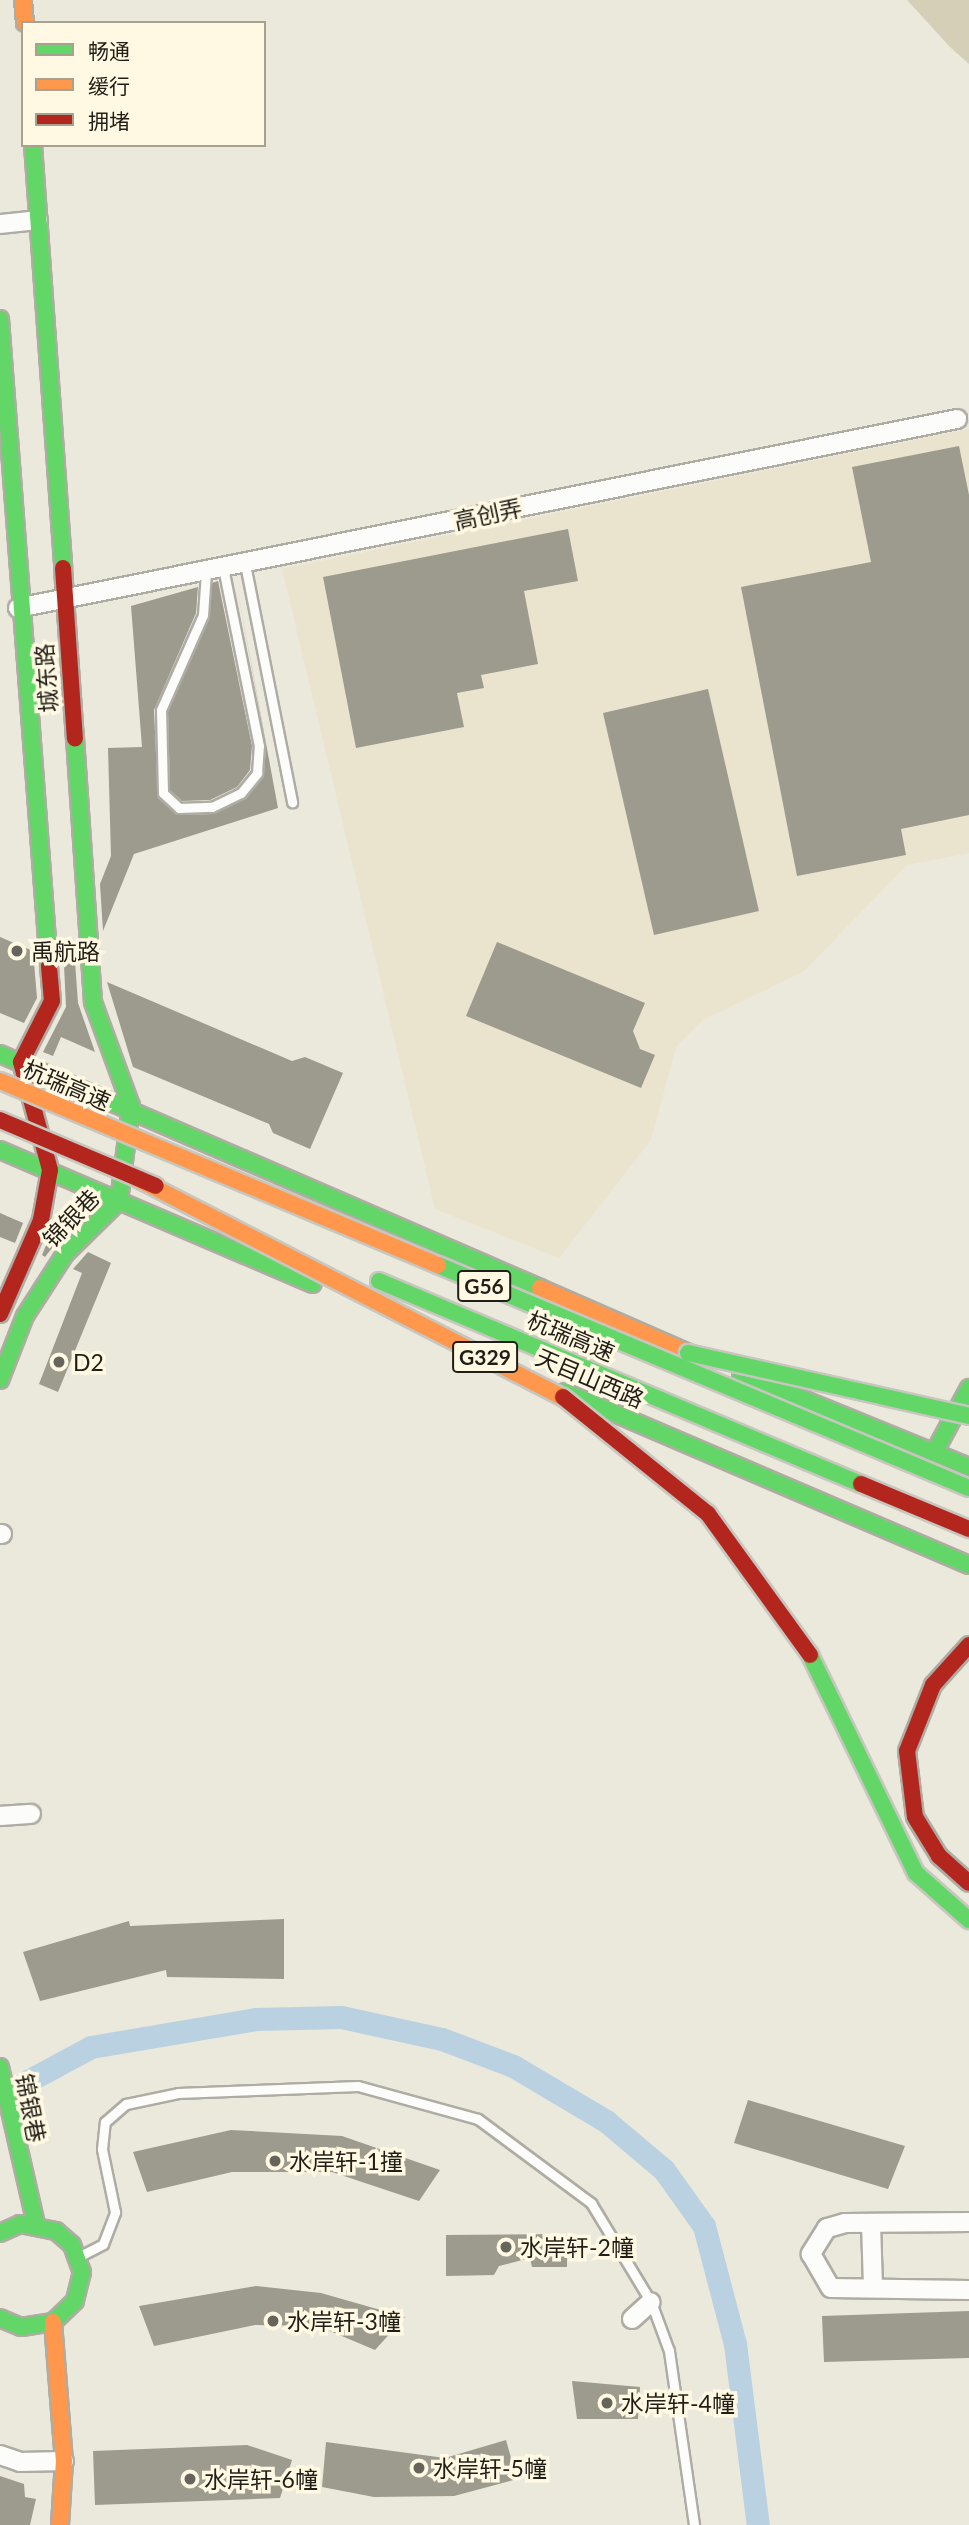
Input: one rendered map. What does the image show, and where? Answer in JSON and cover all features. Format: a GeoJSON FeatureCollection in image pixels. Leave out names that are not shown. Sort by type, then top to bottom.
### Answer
{"type":"FeatureCollection","features":[{"type":"Feature","properties":{"kind":"main road"},"geometry":{"type":"LineString","coordinates":[[23,0],[25,21]]}},
{"type":"Feature","properties":{"kind":"main road","name":"城东路"},"geometry":{"type":"LineString","coordinates":[[33,147],[93,1002],[131,1106],[120,1201]]}},
{"type":"Feature","properties":{"kind":"main road","name":"城东路"},"geometry":{"type":"LineString","coordinates":[[0,319],[18,608],[52,1000],[21,1062]]}},
{"type":"Feature","properties":{"kind":"main road"},"geometry":{"type":"LineString","coordinates":[[0,1054],[131,1106],[677,1348],[969,1467]]}},
{"type":"Feature","properties":{"kind":"main road"},"geometry":{"type":"LineString","coordinates":[[21,1062],[50,1170]]}},
{"type":"Feature","properties":{"kind":"main road","name":"杭瑞高速"},"geometry":{"type":"LineString","coordinates":[[0,1081],[969,1489]]}},
{"type":"Feature","properties":{"kind":"main road","name":"杭瑞高速"},"geometry":{"type":"LineString","coordinates":[[0,1120],[969,1529]]}},
{"type":"Feature","properties":{"kind":"main road","name":"天目山西路"},"geometry":{"type":"LineString","coordinates":[[0,1150],[969,1565]]}},
{"type":"Feature","properties":{"kind":"main road","name":"锦银巷"},"geometry":{"type":"LineString","coordinates":[[0,1314],[41,1220],[50,1170]]}},
{"type":"Feature","properties":{"kind":"main road"},"geometry":{"type":"LineString","coordinates":[[136,1178],[564,1397],[708,1514],[799,1632],[916,1873],[969,1920]]}},
{"type":"Feature","properties":{"kind":"main road","name":"锦银巷"},"geometry":{"type":"LineString","coordinates":[[0,1380],[25,1316],[65,1254],[120,1201]]}},
{"type":"Feature","properties":{"kind":"main road"},"geometry":{"type":"LineString","coordinates":[[569,1321],[832,1390],[969,1416]]}},
{"type":"Feature","properties":{"kind":"main road"},"geometry":{"type":"LineString","coordinates":[[934,1453],[969,1388]]}},
{"type":"Feature","properties":{"kind":"main road"},"geometry":{"type":"LineString","coordinates":[[969,1645],[933,1685],[907,1751],[915,1816],[939,1856],[969,1883]]}},
{"type":"Feature","properties":{"kind":"main road","name":"锦银巷"},"geometry":{"type":"LineString","coordinates":[[0,2067],[18,2158],[36,2224]]}},
{"type":"Feature","properties":{"kind":"main road"},"geometry":{"type":"LineString","coordinates":[[0,2318],[21,2327],[53,2322],[75,2301],[78,2257],[64,2236],[36,2224],[2,2226]]}},
{"type":"Feature","properties":{"kind":"main road"},"geometry":{"type":"LineString","coordinates":[[53,2322],[64,2461],[60,2525]]}},
{"type":"Feature","properties":{"kind":"street"},"geometry":{"type":"LineString","coordinates":[[0,224],[38,220]]}},
{"type":"Feature","properties":{"kind":"street","name":"高创弄"},"geometry":{"type":"LineString","coordinates":[[18,608],[957,419]]}},
{"type":"Feature","properties":{"kind":"street"},"geometry":{"type":"LineString","coordinates":[[0,1816],[31,1814]]}},
{"type":"Feature","properties":{"kind":"street"},"geometry":{"type":"LineString","coordinates":[[969,2222],[871,2223],[827,2228],[811,2254],[831,2288],[969,2290]]}},
{"type":"Feature","properties":{"kind":"street"},"geometry":{"type":"LineString","coordinates":[[871,2223],[873,2288]]}},
{"type":"Feature","properties":{"kind":"street"},"geometry":{"type":"LineString","coordinates":[[632,2319],[651,2302]]}},
{"type":"Feature","properties":{"kind":"street"},"geometry":{"type":"LineString","coordinates":[[0,2455],[20,2462],[64,2461]]}},
{"type":"Feature","properties":{"kind":"lane"},"geometry":{"type":"LineString","coordinates":[[244,564],[292,802]]}},
{"type":"Feature","properties":{"kind":"lane"},"geometry":{"type":"LineString","coordinates":[[215,570],[259,746],[257,773],[241,793],[212,807],[179,808],[163,793],[161,710],[203,615],[215,570]]}},
{"type":"Feature","properties":{"kind":"lane"},"geometry":{"type":"LineString","coordinates":[[78,2257],[103,2244],[115,2212],[102,2149],[105,2122],[126,2104],[178,2093],[358,2086],[478,2119],[591,2203],[651,2302],[669,2351],[694,2525]]}},
{"type":"Feature","properties":{"kind":"shaded area"},"geometry":{"type":"Polygon","coordinates":[[[907,0],[969,0],[969,64],[950,47],[907,0]]]}},
{"type":"Feature","properties":{"kind":"shaded area"},"geometry":{"type":"Polygon","coordinates":[[[969,429],[969,853],[907,865],[804,971],[703,1020],[676,1047],[651,1140],[559,1258],[435,1209],[282,569],[969,429]]]}},
{"type":"Feature","properties":{"kind":"building"},"geometry":{"type":"Polygon","coordinates":[[[959,446],[969,495],[969,815],[901,829],[906,855],[797,876],[741,587],[871,562],[852,467],[959,446]]]}},
{"type":"Feature","properties":{"kind":"building"},"geometry":{"type":"Polygon","coordinates":[[[568,529],[578,581],[524,591],[538,664],[481,675],[484,688],[457,693],[464,727],[356,748],[323,577],[568,529]]]}},
{"type":"Feature","properties":{"kind":"building"},"geometry":{"type":"Polygon","coordinates":[[[235,576],[278,808],[134,854],[103,931],[100,884],[111,856],[108,748],[142,747],[131,606],[198,587],[196,613],[154,710],[158,798],[178,815],[213,814],[245,799],[264,774],[266,745],[235,576]]]}},
{"type":"Feature","properties":{"kind":"building"},"geometry":{"type":"Polygon","coordinates":[[[218,581],[252,746],[250,770],[237,787],[210,800],[182,801],[170,790],[168,711],[209,618],[212,583],[218,581]]]}},
{"type":"Feature","properties":{"kind":"building"},"geometry":{"type":"Polygon","coordinates":[[[708,689],[759,911],[654,935],[603,713],[708,689]]]}},
{"type":"Feature","properties":{"kind":"building"},"geometry":{"type":"Polygon","coordinates":[[[0,937],[33,951],[37,998],[24,1023],[0,1013],[0,937]]]}},
{"type":"Feature","properties":{"kind":"building"},"geometry":{"type":"Polygon","coordinates":[[[497,942],[645,1003],[633,1031],[640,1049],[655,1055],[641,1088],[466,1016],[497,942]]]}},
{"type":"Feature","properties":{"kind":"building"},"geometry":{"type":"Polygon","coordinates":[[[74,948],[78,1003],[95,1052],[61,1037],[53,1056],[43,1052],[66,1007],[64,965],[74,948]]]}},
{"type":"Feature","properties":{"kind":"building"},"geometry":{"type":"Polygon","coordinates":[[[107,982],[292,1061],[305,1057],[343,1073],[310,1149],[273,1133],[269,1124],[133,1067],[107,982]]]}},
{"type":"Feature","properties":{"kind":"building"},"geometry":{"type":"Polygon","coordinates":[[[0,1213],[23,1223],[15,1243],[0,1237],[0,1213]]]}},
{"type":"Feature","properties":{"kind":"building"},"geometry":{"type":"Polygon","coordinates":[[[50,1236],[59,1239],[45,1257],[42,1255],[50,1236]]]}},
{"type":"Feature","properties":{"kind":"building"},"geometry":{"type":"Polygon","coordinates":[[[88,1252],[111,1263],[58,1392],[39,1384],[82,1273],[73,1269],[88,1252]]]}},
{"type":"Feature","properties":{"kind":"building"},"geometry":{"type":"Polygon","coordinates":[[[284,1919],[284,1979],[167,1977],[166,1970],[40,2001],[23,1952],[129,1921],[130,1926],[284,1919]]]}},
{"type":"Feature","properties":{"kind":"building"},"geometry":{"type":"Polygon","coordinates":[[[748,2100],[905,2146],[888,2189],[734,2143],[748,2100]]]}},
{"type":"Feature","properties":{"kind":"building","name":"水岸轩-1撞"},"geometry":{"type":"Polygon","coordinates":[[[231,2130],[342,2136],[440,2170],[419,2201],[332,2172],[232,2172],[147,2192],[133,2152],[231,2130]]]}},
{"type":"Feature","properties":{"kind":"building","name":"水岸轩-2幢"},"geometry":{"type":"Polygon","coordinates":[[[567,2234],[567,2267],[532,2267],[530,2258],[499,2266],[494,2275],[446,2276],[446,2235],[567,2234]]]}},
{"type":"Feature","properties":{"kind":"building","name":"水岸轩-3幢"},"geometry":{"type":"Polygon","coordinates":[[[256,2286],[321,2293],[405,2317],[375,2350],[318,2326],[255,2325],[154,2346],[139,2306],[256,2286]]]}},
{"type":"Feature","properties":{"kind":"building"},"geometry":{"type":"Polygon","coordinates":[[[969,2311],[969,2358],[824,2362],[822,2316],[969,2311]]]}},
{"type":"Feature","properties":{"kind":"building","name":"水岸轩-4幢"},"geometry":{"type":"Polygon","coordinates":[[[572,2381],[640,2387],[638,2419],[577,2419],[572,2381]]]}},
{"type":"Feature","properties":{"kind":"building","name":"水岸轩-5幢"},"geometry":{"type":"Polygon","coordinates":[[[506,2440],[517,2479],[454,2496],[374,2497],[322,2487],[326,2442],[445,2458],[506,2440]]]}},
{"type":"Feature","properties":{"kind":"building","name":"水岸轩-6幢"},"geometry":{"type":"Polygon","coordinates":[[[247,2445],[292,2460],[280,2498],[95,2505],[93,2451],[247,2445]]]}},
{"type":"Feature","properties":{"kind":"building"},"geometry":{"type":"Polygon","coordinates":[[[0,2476],[24,2484],[25,2497],[36,2499],[30,2525],[0,2525],[0,2476]]]}},
{"type":"Feature","properties":{"kind":"waterway"},"geometry":{"type":"LineString","coordinates":[[0,2096],[91,2047],[256,2019],[341,2017],[442,2039],[513,2066],[606,2121],[664,2170],[704,2226],[735,2344],[758,2525]]}},
{"type":"Feature","properties":{"kind":"traffic: fast"},"geometry":{"type":"LineString","coordinates":[[33,147],[63,568]]}},
{"type":"Feature","properties":{"kind":"traffic: fast"},"geometry":{"type":"LineString","coordinates":[[0,319],[49,966]]}},
{"type":"Feature","properties":{"kind":"traffic: fast"},"geometry":{"type":"LineString","coordinates":[[0,1380],[25,1316],[65,1254],[119,1201],[131,1106],[93,1002],[75,739]]}},
{"type":"Feature","properties":{"kind":"traffic: fast"},"geometry":{"type":"LineString","coordinates":[[0,1054],[540,1288]]}},
{"type":"Feature","properties":{"kind":"traffic: fast"},"geometry":{"type":"LineString","coordinates":[[0,1150],[313,1284]]}},
{"type":"Feature","properties":{"kind":"traffic: fast"},"geometry":{"type":"LineString","coordinates":[[438,1265],[969,1488]]}},
{"type":"Feature","properties":{"kind":"traffic: fast"},"geometry":{"type":"LineString","coordinates":[[379,1281],[861,1484]]}},
{"type":"Feature","properties":{"kind":"traffic: fast"},"geometry":{"type":"LineString","coordinates":[[688,1353],[969,1416]]}},
{"type":"Feature","properties":{"kind":"traffic: fast"},"geometry":{"type":"LineString","coordinates":[[741,1374],[969,1467]]}},
{"type":"Feature","properties":{"kind":"traffic: fast"},"geometry":{"type":"LineString","coordinates":[[934,1453],[969,1388]]}},
{"type":"Feature","properties":{"kind":"traffic: fast"},"geometry":{"type":"LineString","coordinates":[[565,1392],[969,1565]]}},
{"type":"Feature","properties":{"kind":"traffic: fast"},"geometry":{"type":"LineString","coordinates":[[810,1655],[916,1873],[969,1920]]}},
{"type":"Feature","properties":{"kind":"traffic: fast"},"geometry":{"type":"LineString","coordinates":[[0,2067],[36,2224]]}},
{"type":"Feature","properties":{"kind":"traffic: fast"},"geometry":{"type":"LineString","coordinates":[[0,2233],[20,2224],[56,2231],[72,2245],[82,2272],[75,2301],[53,2322],[21,2327],[0,2318]]}},
{"type":"Feature","properties":{"kind":"traffic: slow"},"geometry":{"type":"LineString","coordinates":[[23,0],[25,21]]}},
{"type":"Feature","properties":{"kind":"traffic: slow"},"geometry":{"type":"LineString","coordinates":[[0,1081],[438,1265]]}},
{"type":"Feature","properties":{"kind":"traffic: slow"},"geometry":{"type":"LineString","coordinates":[[136,1178],[563,1397]]}},
{"type":"Feature","properties":{"kind":"traffic: slow"},"geometry":{"type":"LineString","coordinates":[[540,1288],[691,1354]]}},
{"type":"Feature","properties":{"kind":"traffic: slow"},"geometry":{"type":"LineString","coordinates":[[53,2322],[64,2461],[60,2525]]}},
{"type":"Feature","properties":{"kind":"traffic: jam"},"geometry":{"type":"LineString","coordinates":[[63,568],[75,739]]}},
{"type":"Feature","properties":{"kind":"traffic: jam"},"geometry":{"type":"LineString","coordinates":[[0,1314],[41,1220],[50,1170],[21,1062],[52,1001],[49,966]]}},
{"type":"Feature","properties":{"kind":"traffic: jam"},"geometry":{"type":"LineString","coordinates":[[0,1120],[156,1186]]}},
{"type":"Feature","properties":{"kind":"traffic: jam"},"geometry":{"type":"LineString","coordinates":[[563,1397],[708,1514],[810,1655]]}},
{"type":"Feature","properties":{"kind":"traffic: jam"},"geometry":{"type":"LineString","coordinates":[[861,1484],[969,1529]]}},
{"type":"Feature","properties":{"kind":"traffic: jam"},"geometry":{"type":"LineString","coordinates":[[969,1645],[933,1685],[907,1751],[915,1817],[939,1856],[969,1883]]}},
{"type":"Feature","properties":{"kind":"place","name":"禹航路"},"geometry":{"type":"Point","coordinates":[17,951]}},
{"type":"Feature","properties":{"kind":"place","name":"D2"},"geometry":{"type":"Point","coordinates":[59,1362]}},
{"type":"Feature","properties":{"kind":"place","name":"水岸轩-1撞"},"geometry":{"type":"Point","coordinates":[275,2161]}},
{"type":"Feature","properties":{"kind":"place","name":"水岸轩-2幢"},"geometry":{"type":"Point","coordinates":[506,2247]}},
{"type":"Feature","properties":{"kind":"place","name":"水岸轩-3幢"},"geometry":{"type":"Point","coordinates":[273,2321]}},
{"type":"Feature","properties":{"kind":"place","name":"水岸轩-4幢"},"geometry":{"type":"Point","coordinates":[607,2403]}},
{"type":"Feature","properties":{"kind":"place","name":"水岸轩-5幢"},"geometry":{"type":"Point","coordinates":[419,2468]}},
{"type":"Feature","properties":{"kind":"place","name":"水岸轩-6幢"},"geometry":{"type":"Point","coordinates":[190,2479]}}]}
